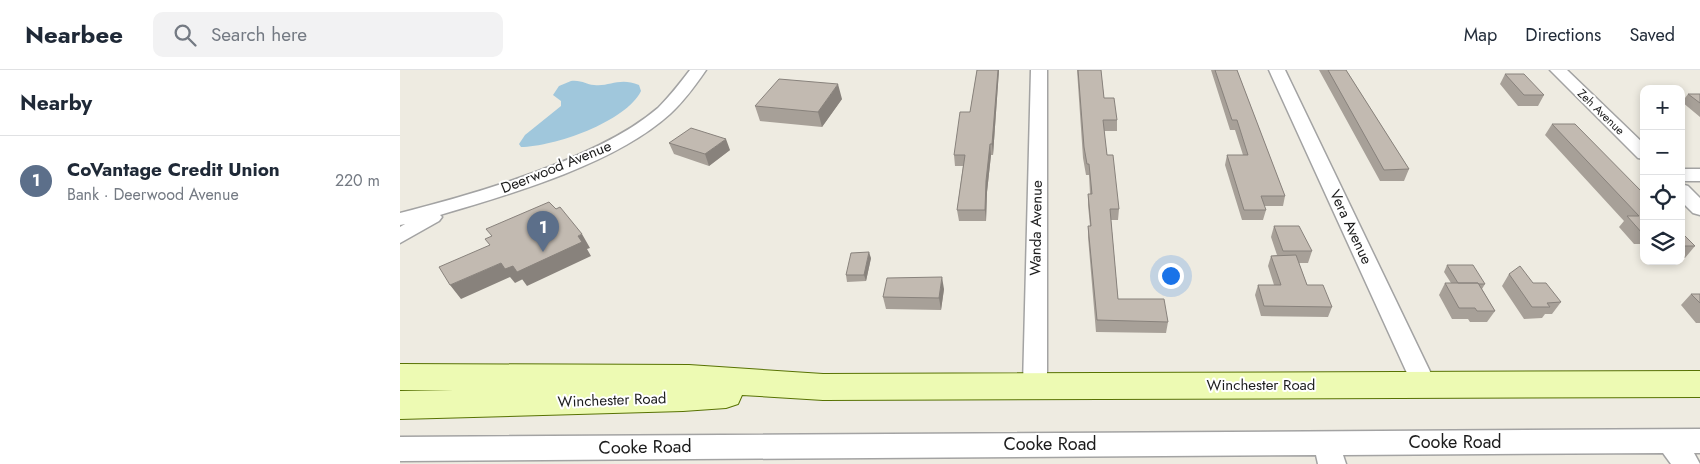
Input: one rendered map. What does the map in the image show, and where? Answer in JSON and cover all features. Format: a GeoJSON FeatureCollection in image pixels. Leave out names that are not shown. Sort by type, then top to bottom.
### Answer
{"type":"FeatureCollection","features":[{"type":"Feature","properties":{"kind":"main road","name":"Winchester Road"},"geometry":{"type":"LineString","coordinates":[[400,377],[689,378],[823,387],[1700,384]]}},
{"type":"Feature","properties":{"kind":"main road","name":"Winchester Road"},"geometry":{"type":"LineString","coordinates":[[400,405],[683,398],[823,387]]}},
{"type":"Feature","properties":{"kind":"street","name":"Deerwood Avenue"},"geometry":{"type":"LineString","coordinates":[[400,219],[446,208],[575,163],[625,139],[665,111],[698,70]]}},
{"type":"Feature","properties":{"kind":"street","name":"Wanda Avenue"},"geometry":{"type":"LineString","coordinates":[[1035,386],[1039,70]]}},
{"type":"Feature","properties":{"kind":"street","name":"Vera Avenue"},"geometry":{"type":"LineString","coordinates":[[1277,70],[1424,384]]}},
{"type":"Feature","properties":{"kind":"street","name":"Zeh Avenue"},"geometry":{"type":"LineString","coordinates":[[1558,70],[1640,150]]}},
{"type":"Feature","properties":{"kind":"street"},"geometry":{"type":"LineString","coordinates":[[1685,175],[1700,175]]}},
{"type":"Feature","properties":{"kind":"street"},"geometry":{"type":"LineString","coordinates":[[1685,194],[1700,209]]}},
{"type":"Feature","properties":{"kind":"street","name":"Deerwood Avenue"},"geometry":{"type":"LineString","coordinates":[[400,236],[446,208]]}},
{"type":"Feature","properties":{"kind":"street"},"geometry":{"type":"LineString","coordinates":[[1670,441],[1686,464]]}},
{"type":"Feature","properties":{"kind":"street","name":"Cooke Road"},"geometry":{"type":"LineString","coordinates":[[400,449],[1329,453],[1700,441]]}},
{"type":"Feature","properties":{"kind":"water"},"geometry":{"type":"Polygon","coordinates":[[[571,81],[579,81],[591,85],[626,82],[639,85],[641,91],[633,102],[620,113],[587,131],[551,143],[521,147],[519,144],[525,135],[561,106],[561,101],[553,95],[559,86],[571,81]]]}},
{"type":"Feature","properties":{"kind":"building"},"geometry":{"type":"Polygon","coordinates":[[[977,70],[998,70],[992,144],[990,144],[986,181],[985,210],[957,210],[965,155],[954,155],[960,112],[970,112],[977,70]]]}},
{"type":"Feature","properties":{"kind":"building"},"geometry":{"type":"Polygon","coordinates":[[[1078,70],[1101,70],[1104,98],[1114,98],[1117,120],[1103,120],[1107,155],[1113,155],[1119,209],[1110,209],[1118,299],[1164,299],[1168,322],[1097,320],[1088,226],[1091,226],[1088,194],[1092,194],[1089,164],[1087,164],[1084,147],[1078,70]]]}},
{"type":"Feature","properties":{"kind":"building"},"geometry":{"type":"Polygon","coordinates":[[[1215,70],[1237,70],[1285,196],[1261,196],[1266,210],[1244,210],[1227,155],[1248,155],[1237,120],[1232,120],[1215,70]]]}},
{"type":"Feature","properties":{"kind":"building"},"geometry":{"type":"Polygon","coordinates":[[[1328,70],[1346,70],[1409,169],[1384,170],[1328,70]]]}},
{"type":"Feature","properties":{"kind":"building"},"geometry":{"type":"Polygon","coordinates":[[[1505,74],[1524,74],[1544,95],[1524,95],[1505,74]]]}},
{"type":"Feature","properties":{"kind":"building"},"geometry":{"type":"Polygon","coordinates":[[[779,79],[838,84],[818,112],[755,106],[779,79]]]}},
{"type":"Feature","properties":{"kind":"building"},"geometry":{"type":"Polygon","coordinates":[[[1688,94],[1700,94],[1700,103],[1688,94]]]}},
{"type":"Feature","properties":{"kind":"building"},"geometry":{"type":"Polygon","coordinates":[[[1552,124],[1575,124],[1640,190],[1640,231],[1627,216],[1639,216],[1552,124]]]}},
{"type":"Feature","properties":{"kind":"building"},"geometry":{"type":"Polygon","coordinates":[[[691,128],[726,139],[705,154],[669,143],[691,128]]]}},
{"type":"Feature","properties":{"kind":"building"},"geometry":{"type":"Polygon","coordinates":[[[549,202],[556,209],[560,207],[582,234],[578,236],[582,242],[517,272],[513,266],[505,269],[501,263],[450,285],[439,267],[490,245],[485,239],[492,236],[486,229],[549,202]]]}},
{"type":"Feature","properties":{"kind":"building"},"geometry":{"type":"Polygon","coordinates":[[[1274,226],[1299,226],[1312,251],[1283,251],[1274,226]]]}},
{"type":"Feature","properties":{"kind":"building"},"geometry":{"type":"Polygon","coordinates":[[[1685,236],[1695,246],[1685,246],[1685,236]]]}},
{"type":"Feature","properties":{"kind":"building"},"geometry":{"type":"Polygon","coordinates":[[[869,252],[864,275],[846,275],[851,253],[869,252]]]}},
{"type":"Feature","properties":{"kind":"building"},"geometry":{"type":"Polygon","coordinates":[[[1296,255],[1307,285],[1323,285],[1332,307],[1264,306],[1258,285],[1281,285],[1271,256],[1296,255]]]}},
{"type":"Feature","properties":{"kind":"building"},"geometry":{"type":"Polygon","coordinates":[[[1447,265],[1473,265],[1485,284],[1458,283],[1447,265]]]}},
{"type":"Feature","properties":{"kind":"building"},"geometry":{"type":"Polygon","coordinates":[[[1520,266],[1533,283],[1546,283],[1561,302],[1547,303],[1550,307],[1532,307],[1509,274],[1520,266]]]}},
{"type":"Feature","properties":{"kind":"building"},"geometry":{"type":"Polygon","coordinates":[[[942,277],[939,298],[883,297],[887,278],[942,277]]]}},
{"type":"Feature","properties":{"kind":"building"},"geometry":{"type":"Polygon","coordinates":[[[1445,283],[1478,283],[1495,311],[1459,308],[1445,283]]]}},
{"type":"Feature","properties":{"kind":"building"},"geometry":{"type":"Polygon","coordinates":[[[1691,294],[1700,294],[1700,303],[1691,294]]]}},
{"type":"Feature","properties":{"kind":"place","name":"CoVantage Credit Union"},"geometry":{"type":"Point","coordinates":[543,252]}}]}
